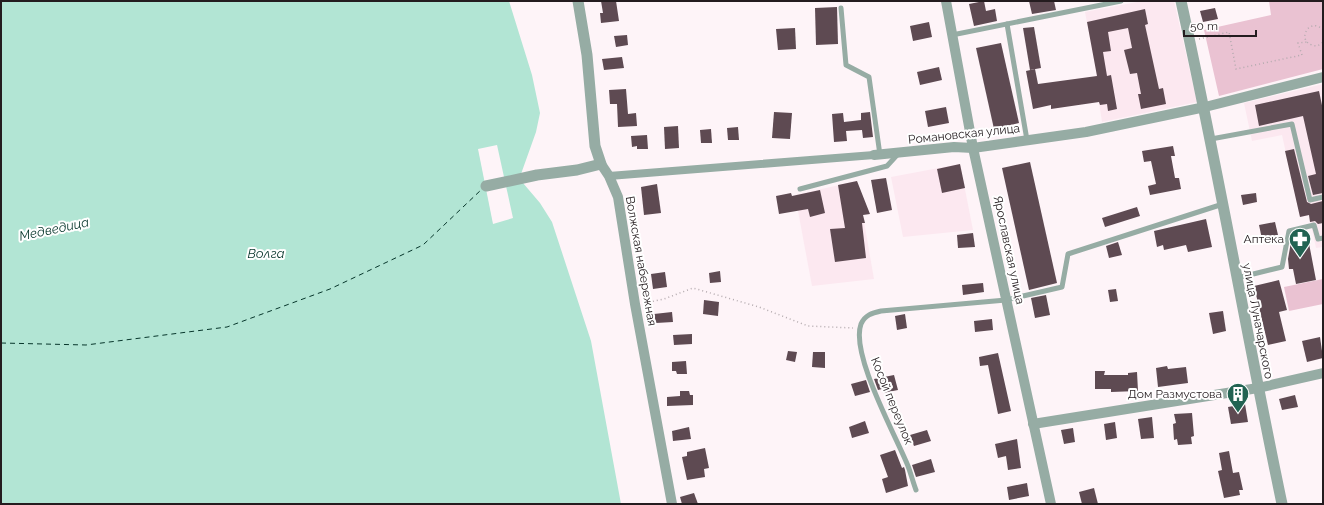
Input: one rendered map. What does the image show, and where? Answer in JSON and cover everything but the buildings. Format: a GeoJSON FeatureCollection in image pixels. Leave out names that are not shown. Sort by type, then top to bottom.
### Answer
{"type":"FeatureCollection","features":[{"type":"Feature","properties":{"kind":"street","name":"Волжская набережная"},"geometry":{"type":"LineString","coordinates":[[578,1],[587,55],[595,146],[601,164],[609,176],[618,197],[635,304],[672,504]]}},
{"type":"Feature","properties":{"kind":"street","name":"Ярославская улица"},"geometry":{"type":"LineString","coordinates":[[946,1],[973,148],[1051,504]]}},
{"type":"Feature","properties":{"kind":"street","name":"улица Луначарского"},"geometry":{"type":"LineString","coordinates":[[1181,1],[1211,139],[1258,388],[1282,504]]}},
{"type":"Feature","properties":{"kind":"street","name":"Романовская улица"},"geometry":{"type":"LineString","coordinates":[[609,176],[877,155],[954,147],[973,148],[1086,132],[1204,107],[1323,77]]}},
{"type":"Feature","properties":{"kind":"street"},"geometry":{"type":"LineString","coordinates":[[486,186],[537,175],[577,170],[601,164]]}},
{"type":"Feature","properties":{"kind":"street"},"geometry":{"type":"LineString","coordinates":[[1034,424],[1258,388],[1323,373]]}},
{"type":"Feature","properties":{"kind":"lane"},"geometry":{"type":"LineString","coordinates":[[952,35],[1121,1]]}},
{"type":"Feature","properties":{"kind":"lane"},"geometry":{"type":"LineString","coordinates":[[841,8],[846,65],[869,77],[877,155]]}},
{"type":"Feature","properties":{"kind":"lane"},"geometry":{"type":"LineString","coordinates":[[1007,24],[1027,140]]}},
{"type":"Feature","properties":{"kind":"lane"},"geometry":{"type":"LineString","coordinates":[[1211,139],[1292,124],[1310,200],[1323,197]]}},
{"type":"Feature","properties":{"kind":"lane"},"geometry":{"type":"LineString","coordinates":[[800,189],[887,166],[899,153]]}},
{"type":"Feature","properties":{"kind":"lane"},"geometry":{"type":"LineString","coordinates":[[860,328],[864,319],[869,314],[880,311],[1006,300],[1062,286],[1068,254],[1223,204]]}},
{"type":"Feature","properties":{"kind":"lane"},"geometry":{"type":"LineString","coordinates":[[1237,278],[1282,267],[1289,231],[1314,225],[1318,239],[1323,238]]}},
{"type":"Feature","properties":{"kind":"lane","name":"Косой переулок"},"geometry":{"type":"LineString","coordinates":[[860,328],[861,347],[870,379],[908,467],[916,490]]}},
{"type":"Feature","properties":{"kind":"path"},"geometry":{"type":"LineString","coordinates":[[1307,42],[1305,35],[1310,27],[1316,25],[1323,30]]}},
{"type":"Feature","properties":{"kind":"path"},"geometry":{"type":"LineString","coordinates":[[1190,41],[1229,32],[1236,69],[1302,55],[1298,43],[1307,42],[1316,46],[1323,42]]}},
{"type":"Feature","properties":{"kind":"path"},"geometry":{"type":"LineString","coordinates":[[635,304],[664,299],[693,288],[760,307],[808,326],[860,328]]}},
{"type":"Feature","properties":{"kind":"shaded area"},"geometry":{"type":"Polygon","coordinates":[[[1142,1],[1174,1],[1197,102],[1102,122],[1095,76],[1097,75],[1085,12],[1142,1]]]}},
{"type":"Feature","properties":{"kind":"shaded area"},"geometry":{"type":"Polygon","coordinates":[[[1269,1],[1323,1],[1323,69],[1219,96],[1204,30],[1271,15],[1269,1]]]}},
{"type":"Feature","properties":{"kind":"shaded area"},"geometry":{"type":"Polygon","coordinates":[[[1323,84],[1323,247],[1316,248],[1309,215],[1300,217],[1282,135],[1252,141],[1244,103],[1323,84]]]}},
{"type":"Feature","properties":{"kind":"shaded area"},"geometry":{"type":"Polygon","coordinates":[[[960,164],[973,230],[903,237],[891,177],[960,164]]]}},
{"type":"Feature","properties":{"kind":"shaded area"},"geometry":{"type":"Polygon","coordinates":[[[857,181],[874,279],[812,286],[795,195],[857,181]]]}},
{"type":"Feature","properties":{"kind":"shaded area"},"geometry":{"type":"Polygon","coordinates":[[[1323,279],[1323,304],[1289,311],[1284,287],[1323,279]]]}},
{"type":"Feature","properties":{"kind":"water","name":"Волга"},"geometry":{"type":"Polygon","coordinates":[[[1,1],[509,1],[532,75],[540,113],[536,132],[521,174],[523,183],[540,203],[552,222],[591,341],[621,504],[1,504],[1,1]]]}},
{"type":"Feature","properties":{"kind":"pier"},"geometry":{"type":"Polygon","coordinates":[[[497,145],[513,218],[493,224],[478,149],[497,145]]]}},
{"type":"Feature","properties":{"kind":"ferry route"},"geometry":{"type":"LineString","coordinates":[[1,343],[86,345],[227,327],[330,289],[423,245],[482,189]]}},
{"type":"Feature","properties":{"kind":"place","name":"Аптека"},"geometry":{"type":"Point","coordinates":[1300,258]}},
{"type":"Feature","properties":{"kind":"place","name":"Дом Размустова"},"geometry":{"type":"Point","coordinates":[1238,414]}},
{"type":"Feature","properties":{"kind":"water label","name":"Медведица"},"geometry":{"type":"Point","coordinates":[54,229]}}]}
